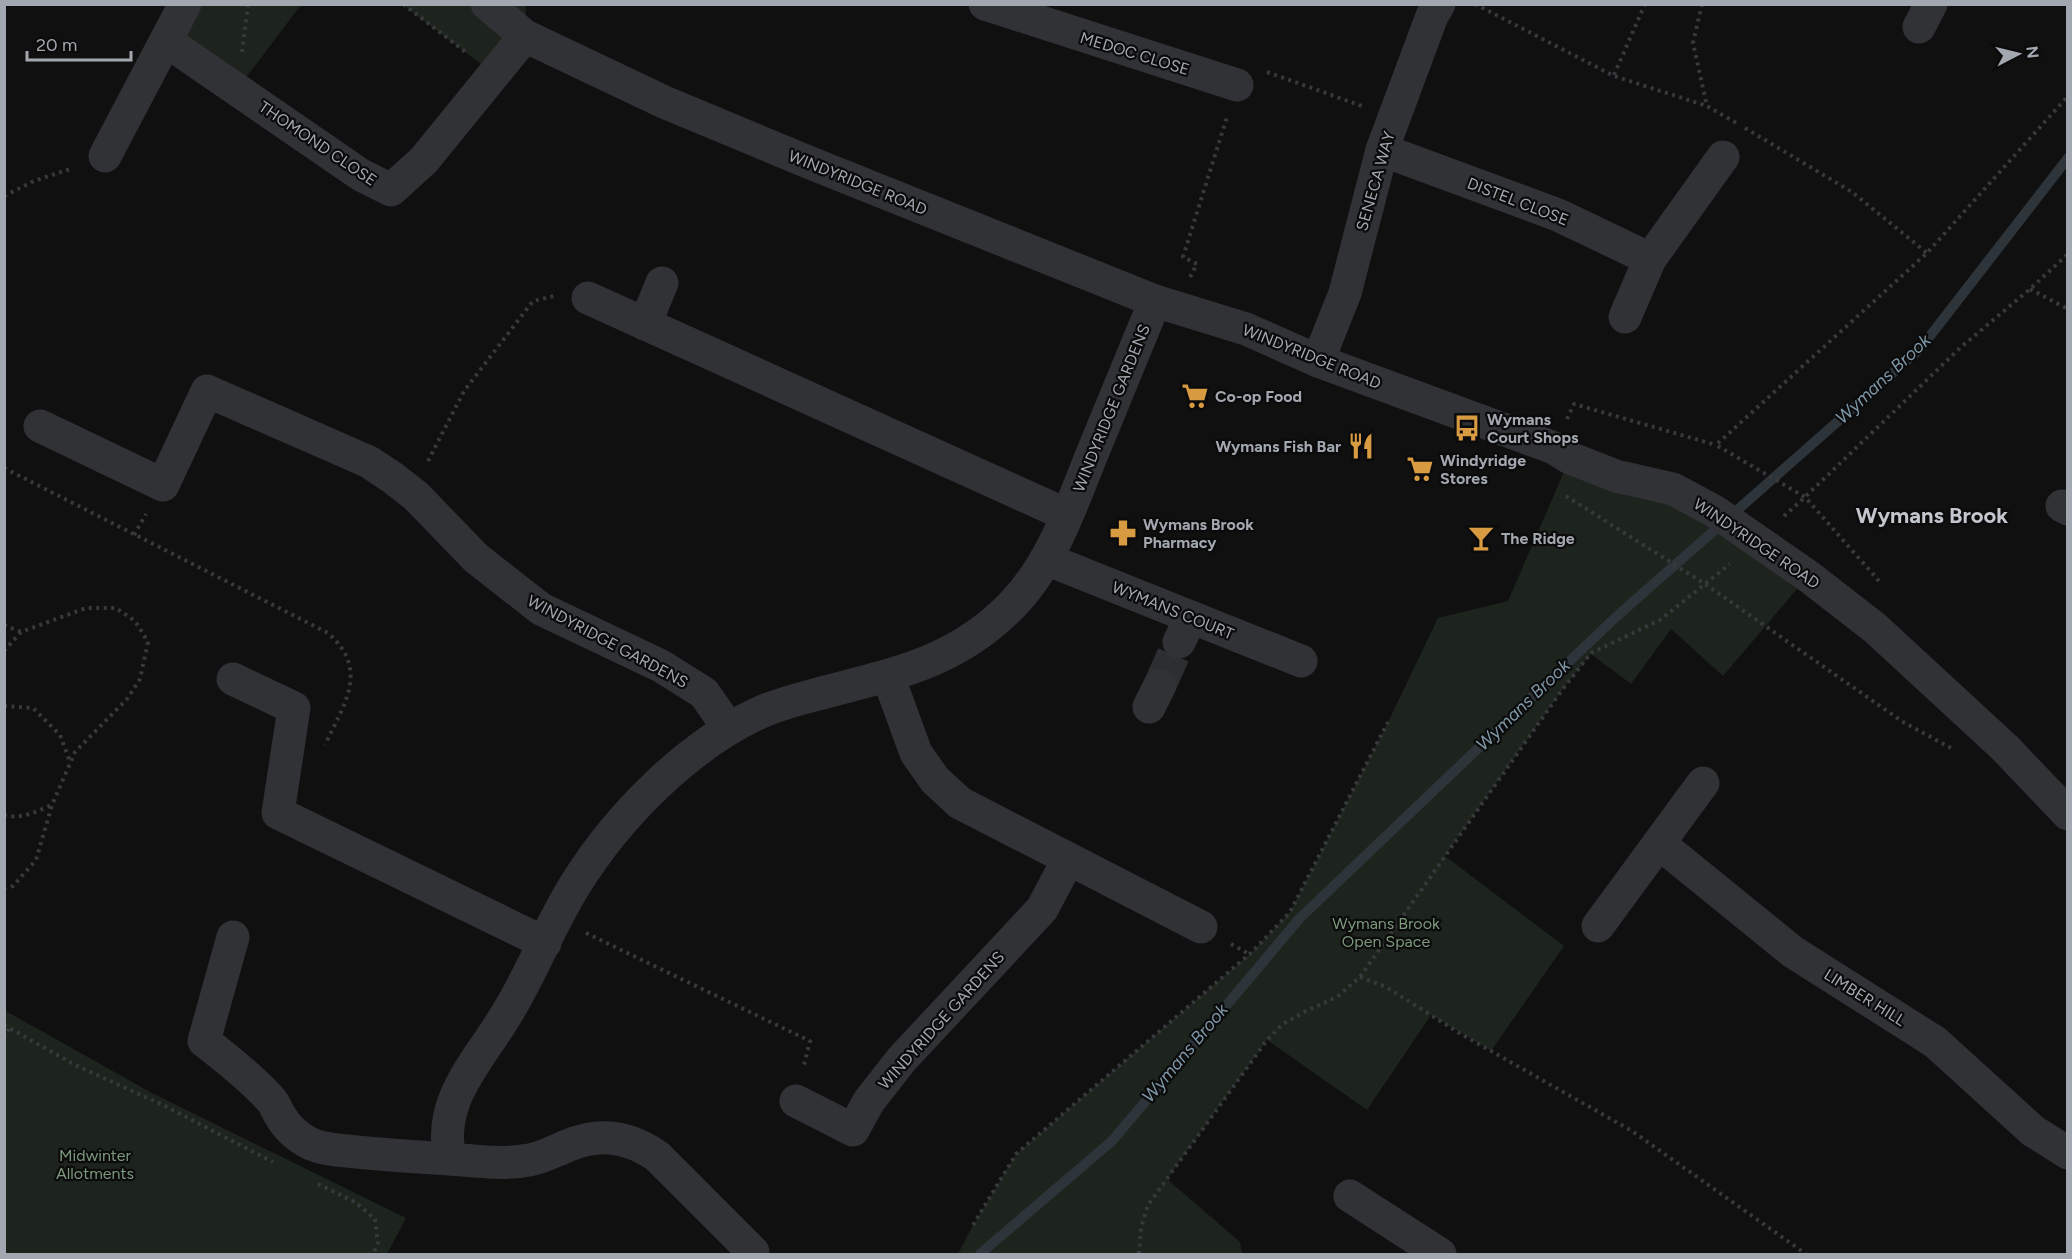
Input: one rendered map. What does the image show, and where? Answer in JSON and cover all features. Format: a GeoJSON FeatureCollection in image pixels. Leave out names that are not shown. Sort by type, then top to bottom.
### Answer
{"type":"FeatureCollection","features":[{"type":"Feature","properties":{"kind":"street"},"geometry":{"type":"LineString","coordinates":[[105,156],[185,4]]}},
{"type":"Feature","properties":{"kind":"street","name":"WINDYRIDGE ROAD"},"geometry":{"type":"LineString","coordinates":[[487,4],[525,36],[664,102],[742,134],[1165,304],[1246,329],[1318,361],[1554,448],[1570,458],[1616,476],[1673,489],[1714,511],[1808,576],[1875,628],[2005,748],[2067,814]]}},
{"type":"Feature","properties":{"kind":"street","name":"MEDOC CLOSE"},"geometry":{"type":"LineString","coordinates":[[985,4],[1037,13],[1237,85]]}},
{"type":"Feature","properties":{"kind":"street","name":"SENECA WAY"},"geometry":{"type":"LineString","coordinates":[[1318,361],[1345,293],[1382,150],[1439,4]]}},
{"type":"Feature","properties":{"kind":"street","name":"THOMOND CLOSE"},"geometry":{"type":"LineString","coordinates":[[166,40],[361,175],[391,190],[424,160],[525,36]]}},
{"type":"Feature","properties":{"kind":"street","name":"DISTEL CLOSE"},"geometry":{"type":"LineString","coordinates":[[1382,150],[1558,215],[1650,259]]}},
{"type":"Feature","properties":{"kind":"street"},"geometry":{"type":"LineString","coordinates":[[1625,317],[1650,259],[1723,157]]}},
{"type":"Feature","properties":{"kind":"street"},"geometry":{"type":"LineString","coordinates":[[645,324],[662,283]]}},
{"type":"Feature","properties":{"kind":"street"},"geometry":{"type":"LineString","coordinates":[[588,298],[1067,515]]}},
{"type":"Feature","properties":{"kind":"street","name":"WINDYRIDGE GARDENS"},"geometry":{"type":"LineString","coordinates":[[450,1159],[447,1137],[452,1104],[459,1089],[510,1010],[550,931],[591,861],[620,824],[647,795],[701,748],[729,729],[760,712],[793,700],[888,676],[932,661],[961,647],[1014,604],[1046,559],[1165,304]]}},
{"type":"Feature","properties":{"kind":"street","name":"WINDYRIDGE GARDENS"},"geometry":{"type":"LineString","coordinates":[[40,426],[163,485],[207,391],[369,462],[416,496],[476,558],[524,597],[541,609],[661,666],[704,693],[729,729]]}},
{"type":"Feature","properties":{"kind":"street","name":"WYMANS COURT"},"geometry":{"type":"LineString","coordinates":[[1046,559],[1185,630],[1300,661]]}},
{"type":"Feature","properties":{"kind":"street"},"geometry":{"type":"LineString","coordinates":[[888,676],[916,753],[925,767],[960,803],[1201,927]]}},
{"type":"Feature","properties":{"kind":"street"},"geometry":{"type":"LineString","coordinates":[[233,680],[294,708],[278,813],[550,931]]}},
{"type":"Feature","properties":{"kind":"street"},"geometry":{"type":"LineString","coordinates":[[1598,926],[1703,783]]}},
{"type":"Feature","properties":{"kind":"street","name":"LIMBER HILL"},"geometry":{"type":"LineString","coordinates":[[1660,844],[1793,952],[1935,1042],[2033,1131],[2067,1153]]}},
{"type":"Feature","properties":{"kind":"street","name":"WINDYRIDGE GARDENS"},"geometry":{"type":"LineString","coordinates":[[796,1101],[853,1130],[869,1101],[902,1059],[1042,909],[1068,860]]}},
{"type":"Feature","properties":{"kind":"street"},"geometry":{"type":"LineString","coordinates":[[233,937],[204,1041],[273,1103],[289,1128],[312,1144],[328,1150],[383,1156],[485,1162],[528,1161],[594,1137],[627,1140],[643,1146],[657,1156],[753,1252]]}},
{"type":"Feature","properties":{"kind":"street"},"geometry":{"type":"LineString","coordinates":[[1350,1196],[1440,1254]]}},
{"type":"Feature","properties":{"kind":"path"},"geometry":{"type":"LineString","coordinates":[[238,88],[248,4]]}},
{"type":"Feature","properties":{"kind":"path"},"geometry":{"type":"LineString","coordinates":[[403,4],[494,74]]}},
{"type":"Feature","properties":{"kind":"path"},"geometry":{"type":"LineString","coordinates":[[1475,4],[1614,76],[1707,106],[1852,192],[1927,253]]}},
{"type":"Feature","properties":{"kind":"path"},"geometry":{"type":"LineString","coordinates":[[1614,76],[1645,4]]}},
{"type":"Feature","properties":{"kind":"path"},"geometry":{"type":"LineString","coordinates":[[1702,4],[1693,43],[1707,106]]}},
{"type":"Feature","properties":{"kind":"path"},"geometry":{"type":"LineString","coordinates":[[1165,304],[1197,264],[1183,257],[1237,85],[1257,68],[1393,118]]}},
{"type":"Feature","properties":{"kind":"path"},"geometry":{"type":"LineString","coordinates":[[1716,445],[1927,253],[2067,96]]}},
{"type":"Feature","properties":{"kind":"path"},"geometry":{"type":"LineString","coordinates":[[4,196],[34,181],[105,156]]}},
{"type":"Feature","properties":{"kind":"path"},"geometry":{"type":"LineString","coordinates":[[1784,516],[1960,348],[2030,289],[2067,254]]}},
{"type":"Feature","properties":{"kind":"path"},"geometry":{"type":"LineString","coordinates":[[2030,289],[2067,309]]}},
{"type":"Feature","properties":{"kind":"path"},"geometry":{"type":"LineString","coordinates":[[416,496],[421,474],[464,392],[533,301],[577,290],[588,298]]}},
{"type":"Feature","properties":{"kind":"path"},"geometry":{"type":"LineString","coordinates":[[1554,448],[1574,404],[1716,445],[1805,497],[1879,581]]}},
{"type":"Feature","properties":{"kind":"path"},"geometry":{"type":"LineString","coordinates":[[4,468],[328,633],[346,652],[352,677],[350,692],[324,746]]}},
{"type":"Feature","properties":{"kind":"path"},"geometry":{"type":"LineString","coordinates":[[1563,494],[1705,584],[1903,722],[1953,749]]}},
{"type":"Feature","properties":{"kind":"path"},"geometry":{"type":"LineString","coordinates":[[1139,1254],[1141,1228],[1148,1205],[1267,1040],[1283,1024],[1337,997],[1360,977],[1562,690],[1591,653],[1660,620],[1738,557]]}},
{"type":"Feature","properties":{"kind":"path"},"geometry":{"type":"LineString","coordinates":[[4,651],[21,632],[86,608],[116,608],[135,621],[148,642],[140,679],[126,699],[75,752],[52,804],[36,860],[13,886],[4,888]]}},
{"type":"Feature","properties":{"kind":"path"},"geometry":{"type":"LineString","coordinates":[[4,625],[21,632]]}},
{"type":"Feature","properties":{"kind":"path"},"geometry":{"type":"LineString","coordinates":[[4,706],[33,708],[60,735],[70,762]]}},
{"type":"Feature","properties":{"kind":"path"},"geometry":{"type":"LineString","coordinates":[[973,1225],[1016,1154],[1252,952],[1290,912],[1388,722]]}},
{"type":"Feature","properties":{"kind":"path"},"geometry":{"type":"LineString","coordinates":[[4,815],[10,817],[29,815],[52,804]]}},
{"type":"Feature","properties":{"kind":"path"},"geometry":{"type":"LineString","coordinates":[[550,931],[810,1041],[796,1101]]}},
{"type":"Feature","properties":{"kind":"path"},"geometry":{"type":"LineString","coordinates":[[1360,977],[1386,987],[1461,1034],[1632,1131],[1806,1254]]}},
{"type":"Feature","properties":{"kind":"path"},"geometry":{"type":"LineString","coordinates":[[4,1025],[75,1065],[163,1105],[275,1163]]}},
{"type":"Feature","properties":{"kind":"path"},"geometry":{"type":"LineString","coordinates":[[4,1038],[10,1027]]}},
{"type":"Feature","properties":{"kind":"path"},"geometry":{"type":"LineString","coordinates":[[315,1182],[355,1202],[375,1219],[378,1243],[373,1254]]}},
{"type":"Feature","properties":{"kind":"green space"},"geometry":{"type":"Polygon","coordinates":[[[185,5],[301,5],[238,88],[166,41],[185,5]]]}},
{"type":"Feature","properties":{"kind":"green space"},"geometry":{"type":"Polygon","coordinates":[[[403,5],[526,5],[525,36],[494,74],[403,5]]]}},
{"type":"Feature","properties":{"kind":"green space","name":"Wymans Brook Open Space"},"geometry":{"type":"Polygon","coordinates":[[[1570,458],[1616,476],[1808,576],[1723,676],[1671,629],[1631,684],[1591,654],[1562,690],[1445,856],[1564,946],[1491,1051],[1431,1015],[1367,1110],[1267,1040],[1167,1179],[1240,1242],[1242,1254],[958,1254],[1016,1154],[1252,952],[1290,912],[1388,722],[1438,618],[1508,601],[1570,458]]]}},
{"type":"Feature","properties":{"kind":"green space","name":"Midwinter Allotments"},"geometry":{"type":"Polygon","coordinates":[[[4,1010],[152,1093],[406,1218],[387,1254],[5,1254],[4,1010]]]}},
{"type":"Feature","properties":{"kind":"waterway","name":"Wymans Brook"},"geometry":{"type":"LineString","coordinates":[[980,1254],[1112,1141],[1300,918],[1616,617],[1920,349],[2068,158]]}},
{"type":"Feature","properties":{"kind":"tunnel"},"geometry":{"type":"LineString","coordinates":[[1160,685],[1179,642]]}},
{"type":"Feature","properties":{"kind":"place","name":"Co-op Food"},"geometry":{"type":"Point","coordinates":[1195,396]}},
{"type":"Feature","properties":{"kind":"place","name":"Wymans Court Shops"},"geometry":{"type":"Point","coordinates":[1467,428]}},
{"type":"Feature","properties":{"kind":"place","name":"Wymans Fish Bar"},"geometry":{"type":"Point","coordinates":[1361,446]}},
{"type":"Feature","properties":{"kind":"place","name":"Windyridge Stores"},"geometry":{"type":"Point","coordinates":[1420,469]}},
{"type":"Feature","properties":{"kind":"place","name":"Wymans Brook Pharmacy"},"geometry":{"type":"Point","coordinates":[1123,533]}},
{"type":"Feature","properties":{"kind":"place","name":"The Ridge"},"geometry":{"type":"Point","coordinates":[1481,538]}},
{"type":"Feature","properties":{"kind":"district","name":"Wymans Brook"},"geometry":{"type":"Point","coordinates":[1932,515]}}]}
